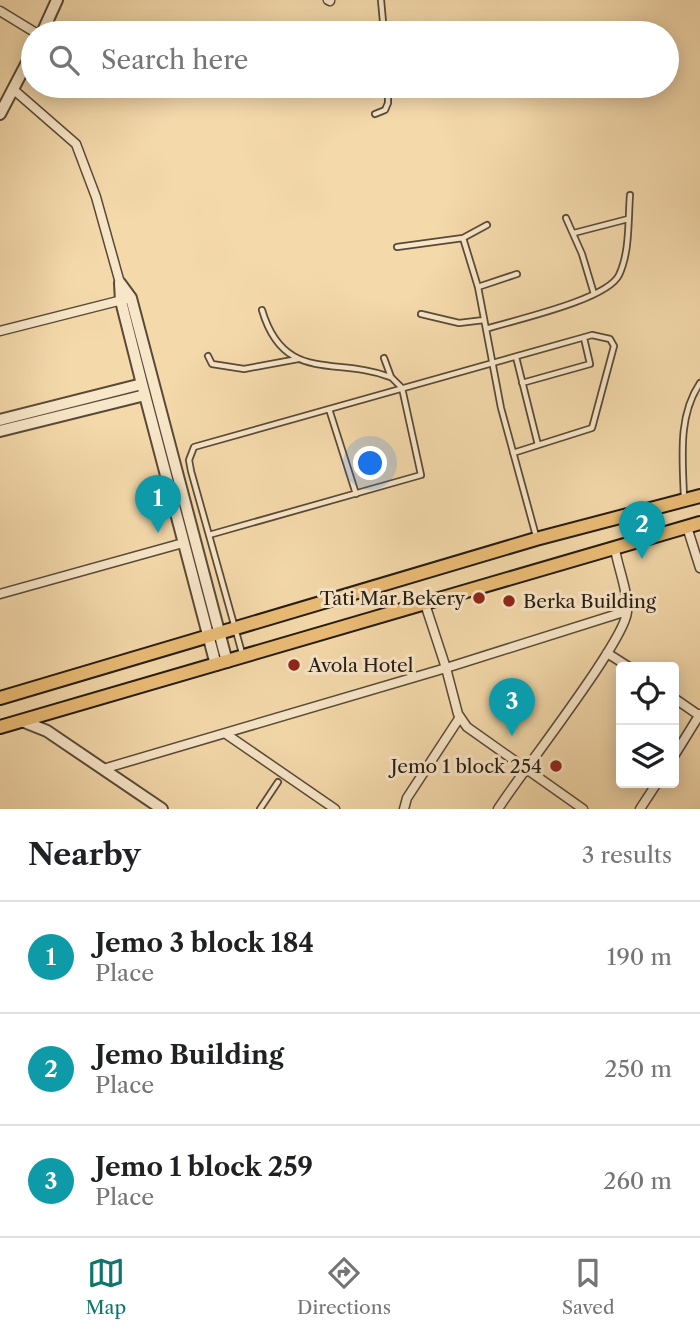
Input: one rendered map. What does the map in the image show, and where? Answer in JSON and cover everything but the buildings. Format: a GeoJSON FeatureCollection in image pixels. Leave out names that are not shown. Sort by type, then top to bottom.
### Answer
{"type":"FeatureCollection","features":[{"type":"Feature","properties":{"kind":"main road"},"geometry":{"type":"LineString","coordinates":[[0,698],[536,539],[700,496]]}},
{"type":"Feature","properties":{"kind":"main road"},"geometry":{"type":"LineString","coordinates":[[0,727],[615,550],[700,523]]}},
{"type":"Feature","properties":{"kind":"street"},"geometry":{"type":"LineString","coordinates":[[47,21],[57,0]]}},
{"type":"Feature","properties":{"kind":"street"},"geometry":{"type":"LineString","coordinates":[[0,11],[21,24]]}},
{"type":"Feature","properties":{"kind":"street"},"geometry":{"type":"LineString","coordinates":[[1,111],[21,74]]}},
{"type":"Feature","properties":{"kind":"street"},"geometry":{"type":"LineString","coordinates":[[13,90],[21,97]]}},
{"type":"Feature","properties":{"kind":"street"},"geometry":{"type":"LineString","coordinates":[[22,98],[76,144],[96,197],[126,299],[222,663]]}},
{"type":"Feature","properties":{"kind":"street"},"geometry":{"type":"LineString","coordinates":[[0,331],[126,299]]}},
{"type":"Feature","properties":{"kind":"street"},"geometry":{"type":"LineString","coordinates":[[126,299],[143,389],[183,543],[214,636]]}},
{"type":"Feature","properties":{"kind":"street"},"geometry":{"type":"LineString","coordinates":[[0,420],[55,411],[143,389]]}},
{"type":"Feature","properties":{"kind":"street"},"geometry":{"type":"LineString","coordinates":[[0,431],[55,411]]}},
{"type":"Feature","properties":{"kind":"street"},"geometry":{"type":"LineString","coordinates":[[687,527],[700,568]]}},
{"type":"Feature","properties":{"kind":"street"},"geometry":{"type":"LineString","coordinates":[[0,594],[183,543]]}},
{"type":"Feature","properties":{"kind":"street"},"geometry":{"type":"LineString","coordinates":[[498,809],[523,769],[607,653],[627,611],[615,550]]}},
{"type":"Feature","properties":{"kind":"street"},"geometry":{"type":"LineString","coordinates":[[425,604],[460,717],[467,727],[583,809]]}},
{"type":"Feature","properties":{"kind":"street"},"geometry":{"type":"LineString","coordinates":[[103,769],[446,668],[627,611]]}},
{"type":"Feature","properties":{"kind":"street"},"geometry":{"type":"LineString","coordinates":[[607,653],[621,662]]}},
{"type":"Feature","properties":{"kind":"street"},"geometry":{"type":"LineString","coordinates":[[679,701],[700,715],[679,748]]}},
{"type":"Feature","properties":{"kind":"street"},"geometry":{"type":"LineString","coordinates":[[42,714],[47,731]]}},
{"type":"Feature","properties":{"kind":"street"},"geometry":{"type":"LineString","coordinates":[[404,809],[407,798],[460,717]]}},
{"type":"Feature","properties":{"kind":"street"},"geometry":{"type":"LineString","coordinates":[[22,721],[47,731],[155,807]]}},
{"type":"Feature","properties":{"kind":"street"},"geometry":{"type":"LineString","coordinates":[[226,734],[335,809]]}},
{"type":"Feature","properties":{"kind":"street"},"geometry":{"type":"LineString","coordinates":[[640,809],[654,788]]}},
{"type":"Feature","properties":{"kind":"lane"},"geometry":{"type":"LineString","coordinates":[[381,0],[383,21]]}},
{"type":"Feature","properties":{"kind":"lane"},"geometry":{"type":"LineString","coordinates":[[375,114],[385,110],[388,98]]}},
{"type":"Feature","properties":{"kind":"lane"},"geometry":{"type":"LineString","coordinates":[[486,329],[594,294],[619,275],[625,254],[630,195]]}},
{"type":"Feature","properties":{"kind":"lane"},"geometry":{"type":"LineString","coordinates":[[566,218],[574,233],[594,294]]}},
{"type":"Feature","properties":{"kind":"lane"},"geometry":{"type":"LineString","coordinates":[[574,233],[628,219]]}},
{"type":"Feature","properties":{"kind":"lane"},"geometry":{"type":"LineString","coordinates":[[397,247],[463,238],[487,225]]}},
{"type":"Feature","properties":{"kind":"lane"},"geometry":{"type":"LineString","coordinates":[[463,238],[478,287],[491,363],[536,539]]}},
{"type":"Feature","properties":{"kind":"lane"},"geometry":{"type":"LineString","coordinates":[[478,287],[517,274]]}},
{"type":"Feature","properties":{"kind":"lane"},"geometry":{"type":"LineString","coordinates":[[262,310],[272,338],[299,359]]}},
{"type":"Feature","properties":{"kind":"lane"},"geometry":{"type":"LineString","coordinates":[[421,314],[464,324],[484,320]]}},
{"type":"Feature","properties":{"kind":"lane"},"geometry":{"type":"LineString","coordinates":[[243,657],[191,471],[189,460],[192,450],[584,337],[605,336],[614,346],[596,424],[588,431],[513,453]]}},
{"type":"Feature","properties":{"kind":"lane"},"geometry":{"type":"LineString","coordinates":[[522,383],[590,364],[584,337]]}},
{"type":"Feature","properties":{"kind":"lane"},"geometry":{"type":"LineString","coordinates":[[208,356],[212,365],[230,369],[299,359],[391,377]]}},
{"type":"Feature","properties":{"kind":"lane"},"geometry":{"type":"LineString","coordinates":[[516,356],[538,445]]}},
{"type":"Feature","properties":{"kind":"lane"},"geometry":{"type":"LineString","coordinates":[[209,535],[417,477],[422,473],[402,388],[391,377],[384,358]]}},
{"type":"Feature","properties":{"kind":"lane"},"geometry":{"type":"LineString","coordinates":[[684,500],[684,421],[687,403],[700,383]]}},
{"type":"Feature","properties":{"kind":"lane"},"geometry":{"type":"LineString","coordinates":[[329,409],[356,494]]}},
{"type":"Feature","properties":{"kind":"lane"},"geometry":{"type":"LineString","coordinates":[[260,809],[278,782]]}},
{"type":"Feature","properties":{"kind":"place","name":"Jemo 3 block 184"},"geometry":{"type":"Point","coordinates":[158,533]}},
{"type":"Feature","properties":{"kind":"place","name":"Jemo Building"},"geometry":{"type":"Point","coordinates":[642,559]}},
{"type":"Feature","properties":{"kind":"place","name":"Tati Mar Bekery"},"geometry":{"type":"Point","coordinates":[479,598]}},
{"type":"Feature","properties":{"kind":"place","name":"Berka Building"},"geometry":{"type":"Point","coordinates":[509,601]}},
{"type":"Feature","properties":{"kind":"place","name":"Avola Hotel"},"geometry":{"type":"Point","coordinates":[294,665]}},
{"type":"Feature","properties":{"kind":"place","name":"Jemo 1 block 259"},"geometry":{"type":"Point","coordinates":[512,736]}},
{"type":"Feature","properties":{"kind":"place","name":"Jemo 1 block 254"},"geometry":{"type":"Point","coordinates":[556,766]}}]}
